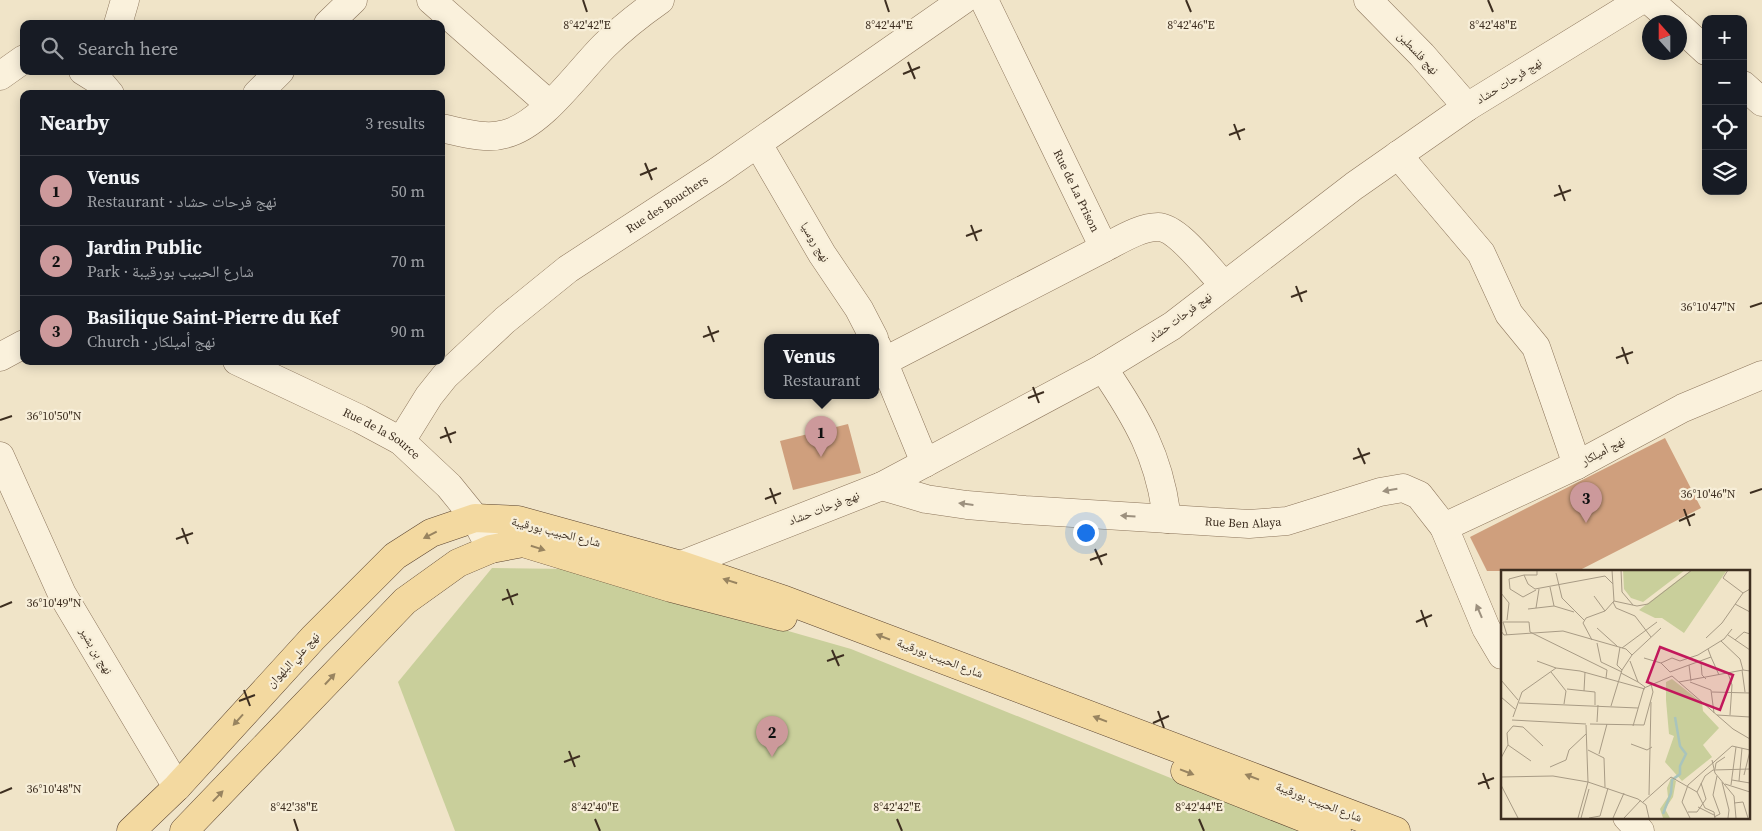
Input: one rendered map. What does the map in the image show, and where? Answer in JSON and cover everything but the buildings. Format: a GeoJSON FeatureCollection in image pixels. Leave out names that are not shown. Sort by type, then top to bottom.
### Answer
{"type":"FeatureCollection","features":[{"type":"Feature","properties":{"kind":"main road","name":"شارع الحبيب بورقيبة"},"geometry":{"type":"LineString","coordinates":[[476,518],[518,520],[676,576],[1337,831]]}},
{"type":"Feature","properties":{"kind":"main road","name":"نهج علي البلهوان"},"geometry":{"type":"LineString","coordinates":[[131,831],[177,787],[313,638],[395,556],[432,533],[476,518]]}},
{"type":"Feature","properties":{"kind":"main road","name":"شارع الحبيب بورقيبة"},"geometry":{"type":"LineString","coordinates":[[491,549],[523,543],[785,600],[1396,831]]}},
{"type":"Feature","properties":{"kind":"main road"},"geometry":{"type":"LineString","coordinates":[[184,831],[405,601],[458,563],[491,549]]}},
{"type":"Feature","properties":{"kind":"street"},"geometry":{"type":"LineString","coordinates":[[119,20],[126,0]]}},
{"type":"Feature","properties":{"kind":"street"},"geometry":{"type":"LineString","coordinates":[[332,20],[353,0]]}},
{"type":"Feature","properties":{"kind":"street"},"geometry":{"type":"LineString","coordinates":[[431,0],[550,104]]}},
{"type":"Feature","properties":{"kind":"street"},"geometry":{"type":"LineString","coordinates":[[445,129],[488,136],[505,134],[524,126],[550,104],[604,46],[637,16],[660,0]]}},
{"type":"Feature","properties":{"kind":"street","name":"Rue des Bouchers"},"geometry":{"type":"LineString","coordinates":[[401,441],[444,376],[469,351],[536,294],[601,246],[758,144],[820,98],[963,0]]}},
{"type":"Feature","properties":{"kind":"street","name":"Rue de La Prison"},"geometry":{"type":"LineString","coordinates":[[984,0],[1104,248],[1143,229],[1159,226],[1174,231],[1224,285]]}},
{"type":"Feature","properties":{"kind":"street","name":"نهج فلسطين"},"geometry":{"type":"LineString","coordinates":[[1368,0],[1422,55],[1467,107]]}},
{"type":"Feature","properties":{"kind":"street","name":"نهج فرحات حشاد"},"geometry":{"type":"LineString","coordinates":[[676,576],[882,486],[1103,368],[1172,326],[1398,155],[1467,107],[1641,0]]}},
{"type":"Feature","properties":{"kind":"street"},"geometry":{"type":"LineString","coordinates":[[1649,0],[1666,15]]}},
{"type":"Feature","properties":{"kind":"street"},"geometry":{"type":"LineString","coordinates":[[1687,34],[1702,47]]}},
{"type":"Feature","properties":{"kind":"street"},"geometry":{"type":"LineString","coordinates":[[0,76],[20,62]]}},
{"type":"Feature","properties":{"kind":"street"},"geometry":{"type":"LineString","coordinates":[[261,90],[276,75]]}},
{"type":"Feature","properties":{"kind":"street"},"geometry":{"type":"LineString","coordinates":[[1747,89],[1762,102]]}},
{"type":"Feature","properties":{"kind":"street","name":"نهج روسيا"},"geometry":{"type":"LineString","coordinates":[[758,144],[822,254],[860,309],[871,334]]}},
{"type":"Feature","properties":{"kind":"street"},"geometry":{"type":"LineString","coordinates":[[1398,155],[1481,253],[1509,314],[1536,347],[1577,465]]}},
{"type":"Feature","properties":{"kind":"street"},"geometry":{"type":"LineString","coordinates":[[879,346],[1104,248]]}},
{"type":"Feature","properties":{"kind":"street"},"geometry":{"type":"LineString","coordinates":[[0,357],[20,346]]}},
{"type":"Feature","properties":{"kind":"street","name":"نهج روسيا"},"geometry":{"type":"LineString","coordinates":[[879,352],[925,462]]}},
{"type":"Feature","properties":{"kind":"street","name":"Rue de la Source"},"geometry":{"type":"LineString","coordinates":[[245,365],[360,419],[401,441],[450,486],[476,518],[491,549]]}},
{"type":"Feature","properties":{"kind":"street"},"geometry":{"type":"LineString","coordinates":[[1103,368],[1136,416],[1164,491],[1167,519]]}},
{"type":"Feature","properties":{"kind":"street","name":"نهج أميلكار"},"geometry":{"type":"LineString","coordinates":[[1444,527],[1577,465],[1683,408],[1762,375]]}},
{"type":"Feature","properties":{"kind":"street","name":"نهج بن بشير"},"geometry":{"type":"LineString","coordinates":[[0,456],[62,594],[177,787]]}},
{"type":"Feature","properties":{"kind":"street","name":"Rue Ben Alaya"},"geometry":{"type":"LineString","coordinates":[[882,486],[926,499],[967,505],[1248,524],[1287,521],[1380,492],[1403,488],[1419,495],[1444,527],[1486,628],[1501,652]]}},
{"type":"Feature","properties":{"kind":"street"},"geometry":{"type":"LineString","coordinates":[[1628,818],[1640,831]]}},
{"type":"Feature","properties":{"kind":"green space"},"geometry":{"type":"Polygon","coordinates":[[[492,568],[573,569],[851,649],[1302,831],[455,831],[398,682],[492,568]]]}},
{"type":"Feature","properties":{"kind":"place","name":"Venus"},"geometry":{"type":"Point","coordinates":[821,457]}},
{"type":"Feature","properties":{"kind":"place","name":"Basilique Saint-Pierre du Kef"},"geometry":{"type":"Point","coordinates":[1586,523]}},
{"type":"Feature","properties":{"kind":"place","name":"Jardin Public"},"geometry":{"type":"Point","coordinates":[772,757]}}]}
